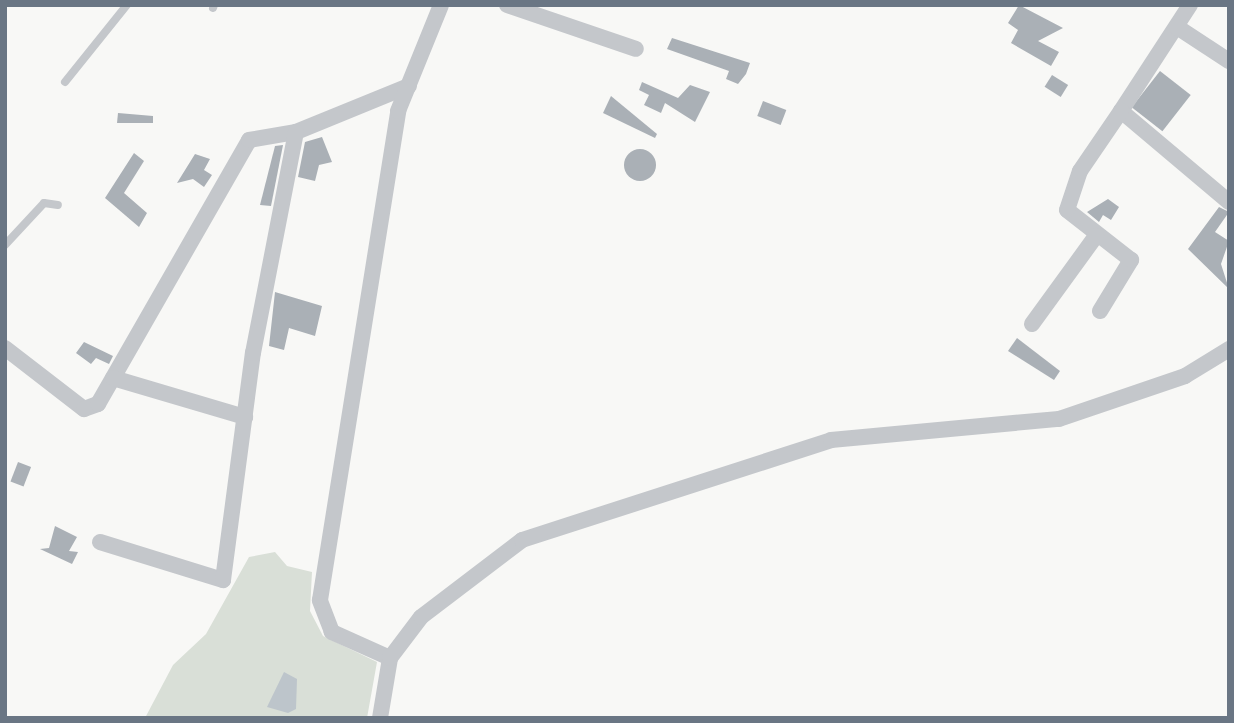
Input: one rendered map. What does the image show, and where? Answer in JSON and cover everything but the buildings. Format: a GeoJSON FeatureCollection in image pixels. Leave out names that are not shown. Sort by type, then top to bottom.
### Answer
{"type":"FeatureCollection","features":[{"type":"Feature","properties":{"kind":"street"},"geometry":{"type":"LineString","coordinates":[[390,658],[332,632],[320,600],[398,111],[441,5]]}},
{"type":"Feature","properties":{"kind":"street"},"geometry":{"type":"LineString","coordinates":[[507,5],[636,49]]}},
{"type":"Feature","properties":{"kind":"street"},"geometry":{"type":"LineString","coordinates":[[1100,311],[1131,260],[1096,236],[1067,210],[1080,171],[1190,5]]}},
{"type":"Feature","properties":{"kind":"street"},"geometry":{"type":"LineString","coordinates":[[1177,26],[1229,61]]}},
{"type":"Feature","properties":{"kind":"street"},"geometry":{"type":"LineString","coordinates":[[6,353],[84,409],[98,404],[249,140],[296,132],[408,86]]}},
{"type":"Feature","properties":{"kind":"street"},"geometry":{"type":"LineString","coordinates":[[1121,111],[1229,202]]}},
{"type":"Feature","properties":{"kind":"street"},"geometry":{"type":"LineString","coordinates":[[100,542],[223,580],[245,417],[296,132]]}},
{"type":"Feature","properties":{"kind":"street"},"geometry":{"type":"LineString","coordinates":[[1032,324],[1096,236]]}},
{"type":"Feature","properties":{"kind":"street"},"geometry":{"type":"LineString","coordinates":[[380,718],[390,658],[421,617],[469,577],[522,540],[831,440],[1059,419],[1185,376],[1229,349]]}},
{"type":"Feature","properties":{"kind":"street"},"geometry":{"type":"LineString","coordinates":[[113,378],[245,417]]}},
{"type":"Feature","properties":{"kind":"lane"},"geometry":{"type":"LineString","coordinates":[[65,82],[127,5]]}},
{"type":"Feature","properties":{"kind":"lane"},"geometry":{"type":"LineString","coordinates":[[5,245],[44,203],[58,205]]}},
{"type":"Feature","properties":{"kind":"shaded area"},"geometry":{"type":"Polygon","coordinates":[[[275,552],[287,566],[312,572],[310,611],[323,636],[377,662],[367,718],[145,718],[173,665],[206,634],[249,557],[275,552]]]}},
{"type":"Feature","properties":{"kind":"shaded area"},"geometry":{"type":"Polygon","coordinates":[[[284,672],[297,679],[296,709],[288,713],[267,707],[284,672]]]}}]}
